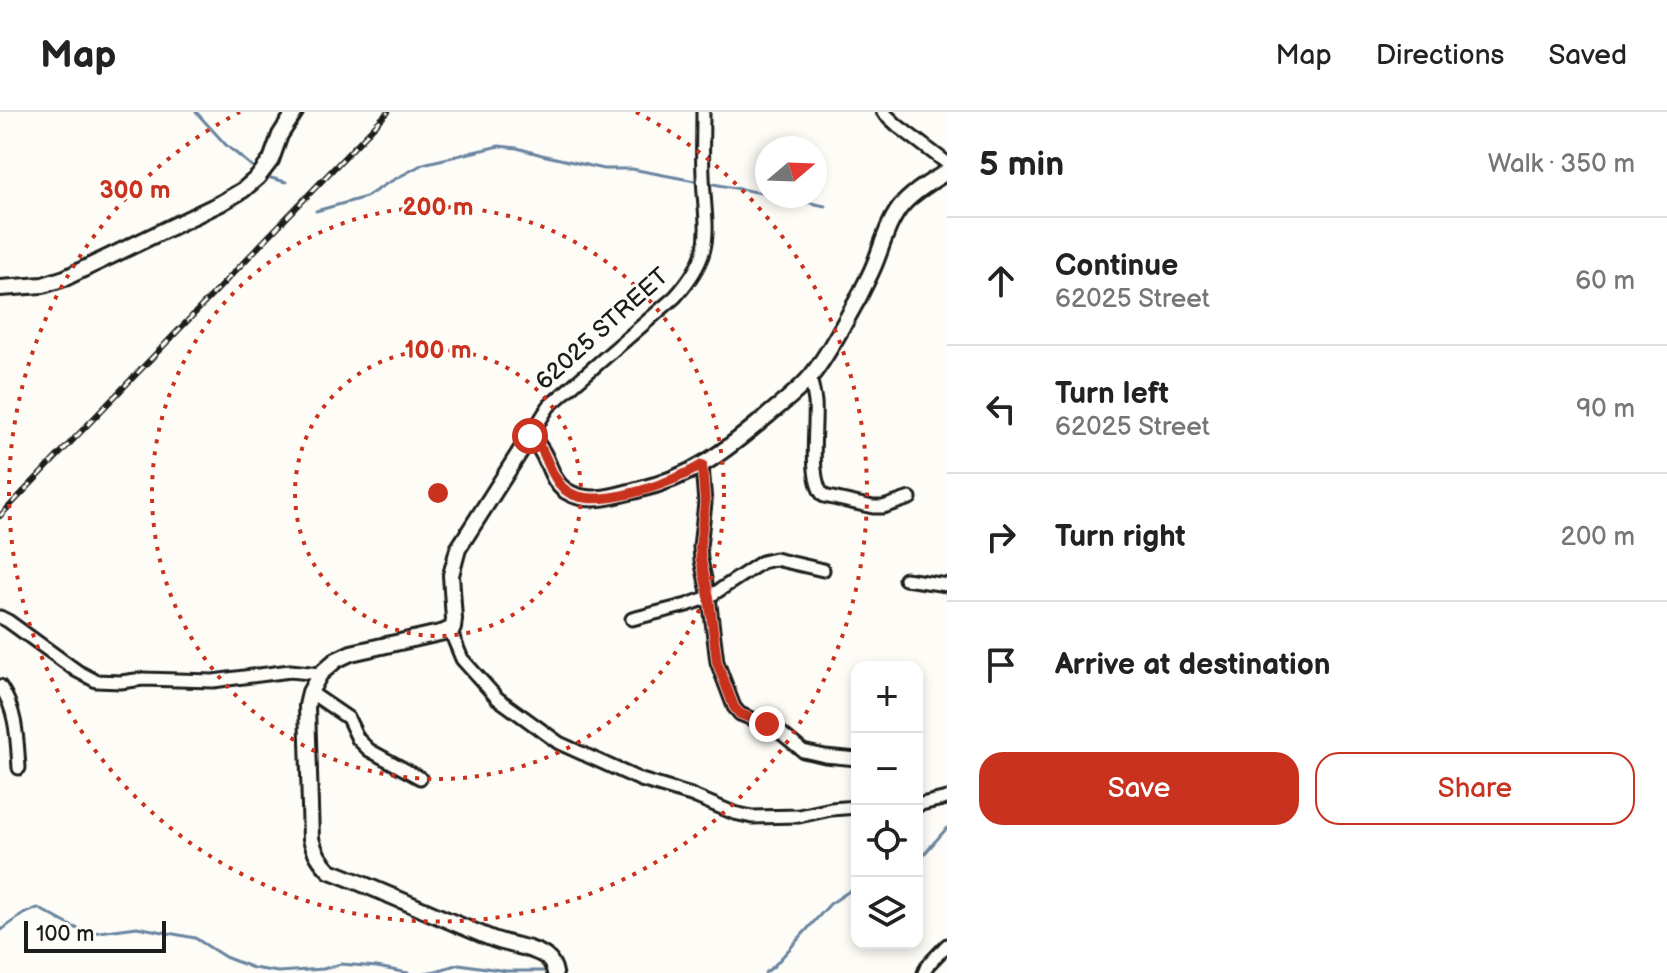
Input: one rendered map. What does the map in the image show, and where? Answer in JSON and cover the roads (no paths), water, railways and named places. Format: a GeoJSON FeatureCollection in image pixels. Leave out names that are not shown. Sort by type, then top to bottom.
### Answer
{"type":"FeatureCollection","features":[{"type":"Feature","properties":{"kind":"street"},"geometry":{"type":"LineString","coordinates":[[0,288],[43,285],[65,278],[243,190],[271,160],[280,135],[295,112]]}},
{"type":"Feature","properties":{"kind":"street","name":"62025 STREET"},"geometry":{"type":"LineString","coordinates":[[450,630],[454,624],[451,575],[458,549],[549,406],[675,297],[699,265],[705,248],[707,226],[702,173],[703,112]]}},
{"type":"Feature","properties":{"kind":"street"},"geometry":{"type":"LineString","coordinates":[[883,112],[947,163]]}},
{"type":"Feature","properties":{"kind":"street"},"geometry":{"type":"LineString","coordinates":[[530,436],[564,490],[578,497],[605,498],[653,486],[702,465],[732,445],[810,377],[859,297],[896,213],[923,187],[947,172]]}},
{"type":"Feature","properties":{"kind":"street"},"geometry":{"type":"LineString","coordinates":[[810,377],[815,401],[819,491],[824,496],[873,507],[910,498]]}},
{"type":"Feature","properties":{"kind":"street"},"geometry":{"type":"LineString","coordinates":[[702,465],[705,503],[701,560],[717,662],[734,707],[740,714],[775,728],[803,751],[851,758]]}},
{"type":"Feature","properties":{"kind":"street"},"geometry":{"type":"LineString","coordinates":[[632,619],[709,597],[762,562],[775,559],[823,570]]}},
{"type":"Feature","properties":{"kind":"street"},"geometry":{"type":"LineString","coordinates":[[905,579],[947,585]]}},
{"type":"Feature","properties":{"kind":"street"},"geometry":{"type":"LineString","coordinates":[[0,617],[96,681],[213,681],[290,671],[320,674]]}},
{"type":"Feature","properties":{"kind":"street"},"geometry":{"type":"LineString","coordinates":[[555,973],[547,958],[536,952],[498,941],[330,871],[314,852],[307,706],[310,692],[320,674],[336,660],[351,653],[450,630],[462,659],[497,698],[559,743],[641,780],[752,817],[799,816],[851,807]]}},
{"type":"Feature","properties":{"kind":"street"},"geometry":{"type":"LineString","coordinates":[[0,686],[16,724],[19,768]]}},
{"type":"Feature","properties":{"kind":"street"},"geometry":{"type":"LineString","coordinates":[[310,692],[348,718],[358,739],[369,750],[420,778]]}},
{"type":"Feature","properties":{"kind":"street"},"geometry":{"type":"LineString","coordinates":[[923,804],[947,798]]}},
{"type":"Feature","properties":{"kind":"street"},"geometry":{"type":"LineString","coordinates":[[924,973],[947,945]]}},
{"type":"Feature","properties":{"kind":"waterway"},"geometry":{"type":"LineString","coordinates":[[196,112],[226,145],[253,167]]}},
{"type":"Feature","properties":{"kind":"waterway"},"geometry":{"type":"LineString","coordinates":[[316,211],[366,197],[423,164],[499,146],[604,169],[632,169],[700,182]]}},
{"type":"Feature","properties":{"kind":"waterway"},"geometry":{"type":"LineString","coordinates":[[271,178],[286,182]]}},
{"type":"Feature","properties":{"kind":"waterway"},"geometry":{"type":"LineString","coordinates":[[708,183],[755,192]]}},
{"type":"Feature","properties":{"kind":"waterway"},"geometry":{"type":"LineString","coordinates":[[923,855],[947,828]]}},
{"type":"Feature","properties":{"kind":"waterway"},"geometry":{"type":"LineString","coordinates":[[765,973],[830,904],[851,890]]}},
{"type":"Feature","properties":{"kind":"waterway"},"geometry":{"type":"LineString","coordinates":[[0,931],[23,914],[38,908],[73,927],[92,933],[137,927],[195,938],[225,957],[253,968],[278,972],[323,969],[341,964],[408,973]]}},
{"type":"Feature","properties":{"kind":"waterway"},"geometry":{"type":"LineString","coordinates":[[424,973],[459,964],[506,971],[546,971]]}},
{"type":"Feature","properties":{"kind":"railway"},"geometry":{"type":"LineString","coordinates":[[0,516],[388,112]]}}]}
